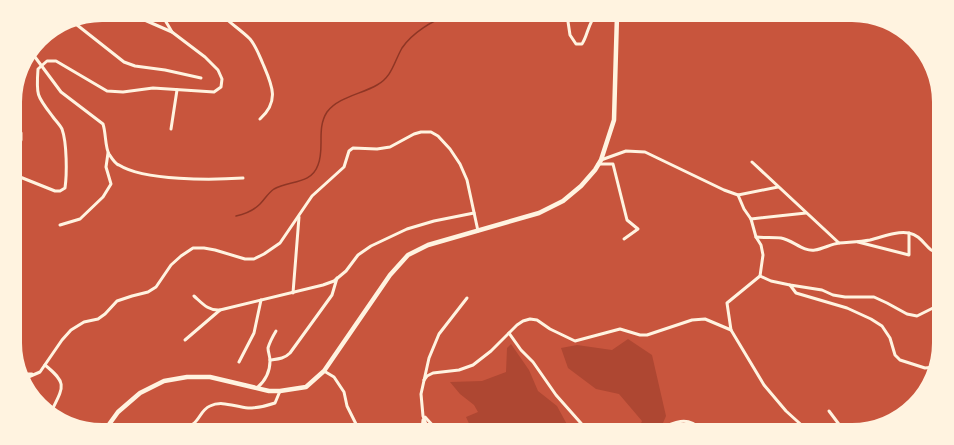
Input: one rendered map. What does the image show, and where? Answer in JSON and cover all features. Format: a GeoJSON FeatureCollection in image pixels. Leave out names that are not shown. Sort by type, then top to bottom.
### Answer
{"type":"FeatureCollection","features":[{"type":"Feature","properties":{"kind":"main road"},"geometry":{"type":"LineString","coordinates":[[110,423],[118,412],[140,393],[164,381],[187,377],[210,377],[257,388],[280,391],[306,387],[324,371],[390,275],[408,255],[428,245],[540,213],[563,201],[581,186],[600,162],[614,120],[617,22]]}},
{"type":"Feature","properties":{"kind":"street"},"geometry":{"type":"LineString","coordinates":[[22,178],[55,191],[60,191],[65,188],[64,137],[61,128],[39,98],[36,88],[38,69],[47,61],[56,61],[107,91],[123,92],[153,88],[214,92],[220,87],[222,79],[218,70],[205,57],[172,32],[149,22]]}},
{"type":"Feature","properties":{"kind":"street"},"geometry":{"type":"LineString","coordinates":[[166,22],[172,32]]}},
{"type":"Feature","properties":{"kind":"street"},"geometry":{"type":"LineString","coordinates":[[230,22],[250,40],[257,50],[272,86],[272,104],[268,112],[260,119]]}},
{"type":"Feature","properties":{"kind":"street"},"geometry":{"type":"LineString","coordinates":[[568,22],[570,35],[576,44],[582,44],[586,39],[591,22]]}},
{"type":"Feature","properties":{"kind":"street"},"geometry":{"type":"LineString","coordinates":[[78,26],[124,62],[135,66],[165,70],[201,78]]}},
{"type":"Feature","properties":{"kind":"street"},"geometry":{"type":"LineString","coordinates":[[36,58],[61,92],[103,124],[106,131],[108,153],[106,167],[111,184],[103,197],[80,219],[60,225]]}},
{"type":"Feature","properties":{"kind":"street"},"geometry":{"type":"LineString","coordinates":[[171,130],[177,90]]}},
{"type":"Feature","properties":{"kind":"street"},"geometry":{"type":"LineString","coordinates":[[30,376],[40,372],[62,340],[71,330],[84,322],[102,317],[117,301],[148,292],[156,287],[171,265],[193,248],[204,248],[245,259],[254,259],[280,243],[312,196],[344,167],[349,151],[353,148],[377,149],[390,147],[420,132],[431,132],[438,136],[450,149],[460,164],[467,180],[478,231]]}},
{"type":"Feature","properties":{"kind":"street"},"geometry":{"type":"LineString","coordinates":[[600,162],[626,151],[645,152],[724,190],[738,195],[778,187]]}},
{"type":"Feature","properties":{"kind":"street"},"geometry":{"type":"LineString","coordinates":[[108,153],[118,165],[142,174],[165,177],[219,179],[243,178]]}},
{"type":"Feature","properties":{"kind":"street"},"geometry":{"type":"LineString","coordinates":[[600,162],[613,164],[627,220],[638,229],[624,239]]}},
{"type":"Feature","properties":{"kind":"street"},"geometry":{"type":"LineString","coordinates":[[752,162],[840,243]]}},
{"type":"Feature","properties":{"kind":"street"},"geometry":{"type":"LineString","coordinates":[[738,195],[751,219],[756,237],[762,245],[763,255],[760,276],[727,303],[732,330],[764,385],[786,411],[799,423]]}},
{"type":"Feature","properties":{"kind":"street"},"geometry":{"type":"LineString","coordinates":[[194,296],[207,308],[214,311],[324,285],[334,281],[346,271],[358,255],[371,246],[407,229],[474,213]]}},
{"type":"Feature","properties":{"kind":"street"},"geometry":{"type":"LineString","coordinates":[[751,219],[806,213]]}},
{"type":"Feature","properties":{"kind":"street"},"geometry":{"type":"LineString","coordinates":[[293,293],[299,216]]}},
{"type":"Feature","properties":{"kind":"street"},"geometry":{"type":"LineString","coordinates":[[756,237],[781,238],[808,250],[816,250],[840,243],[872,240],[884,236],[909,233],[917,235],[932,251]]}},
{"type":"Feature","properties":{"kind":"street"},"geometry":{"type":"LineString","coordinates":[[857,242],[909,255],[909,233]]}},
{"type":"Feature","properties":{"kind":"street"},"geometry":{"type":"LineString","coordinates":[[760,276],[771,281],[822,290],[845,298],[874,298],[907,314],[918,316],[932,309]]}},
{"type":"Feature","properties":{"kind":"street"},"geometry":{"type":"LineString","coordinates":[[270,360],[285,357],[290,353],[332,295],[337,278]]}},
{"type":"Feature","properties":{"kind":"street"},"geometry":{"type":"LineString","coordinates":[[790,285],[796,293],[847,308],[871,319],[882,326],[890,338],[895,355],[900,360],[928,368]]}},
{"type":"Feature","properties":{"kind":"street"},"geometry":{"type":"LineString","coordinates":[[426,423],[421,394],[428,358],[439,334],[467,298]]}},
{"type":"Feature","properties":{"kind":"street"},"geometry":{"type":"LineString","coordinates":[[239,362],[254,333],[261,300]]}},
{"type":"Feature","properties":{"kind":"street"},"geometry":{"type":"LineString","coordinates":[[185,340],[220,310]]}},
{"type":"Feature","properties":{"kind":"street"},"geometry":{"type":"LineString","coordinates":[[424,380],[427,376],[433,373],[458,370],[473,365],[491,351],[516,325],[530,319],[537,320],[550,329],[576,341],[620,329],[640,335],[648,335],[692,320],[705,319],[732,330]]}},
{"type":"Feature","properties":{"kind":"street"},"geometry":{"type":"LineString","coordinates":[[257,388],[263,383],[268,372],[270,360],[268,349],[271,339],[276,331]]}},
{"type":"Feature","properties":{"kind":"street"},"geometry":{"type":"LineString","coordinates":[[509,333],[520,350],[533,362],[556,396],[581,423]]}},
{"type":"Feature","properties":{"kind":"street"},"geometry":{"type":"LineString","coordinates":[[45,365],[56,374],[61,382],[61,390],[54,406]]}},
{"type":"Feature","properties":{"kind":"street"},"geometry":{"type":"LineString","coordinates":[[324,371],[334,377],[344,392],[347,406],[356,423]]}},
{"type":"Feature","properties":{"kind":"street"},"geometry":{"type":"LineString","coordinates":[[28,374],[36,374]]}},
{"type":"Feature","properties":{"kind":"street"},"geometry":{"type":"LineString","coordinates":[[195,423],[201,413],[211,406],[229,404],[247,408],[264,407],[275,403],[280,391]]}},
{"type":"Feature","properties":{"kind":"street"},"geometry":{"type":"LineString","coordinates":[[829,411],[838,423]]}},
{"type":"Feature","properties":{"kind":"street"},"geometry":{"type":"LineString","coordinates":[[423,423],[424,416]]}},
{"type":"Feature","properties":{"kind":"street"},"geometry":{"type":"LineString","coordinates":[[424,416],[430,423]]}},
{"type":"Feature","properties":{"kind":"street"},"geometry":{"type":"LineString","coordinates":[[672,423],[680,420],[693,423]]}},
{"type":"Feature","properties":{"kind":"shaded area"},"geometry":{"type":"Polygon","coordinates":[[[628,339],[652,355],[666,416],[663,423],[641,423],[642,421],[619,394],[596,389],[568,368],[561,348],[577,345],[612,350],[628,339]]]}},
{"type":"Feature","properties":{"kind":"shaded area"},"geometry":{"type":"Polygon","coordinates":[[[511,344],[529,370],[538,391],[557,406],[566,423],[469,423],[466,417],[478,412],[474,405],[460,394],[450,382],[482,381],[506,372],[507,348],[511,344]]]}},
{"type":"Feature","properties":{"kind":"waterway"},"geometry":{"type":"LineString","coordinates":[[236,216],[255,209],[274,189],[310,176],[315,171],[320,159],[322,125],[327,112],[344,99],[382,82],[392,69],[402,48],[411,37],[433,22]]}}]}
